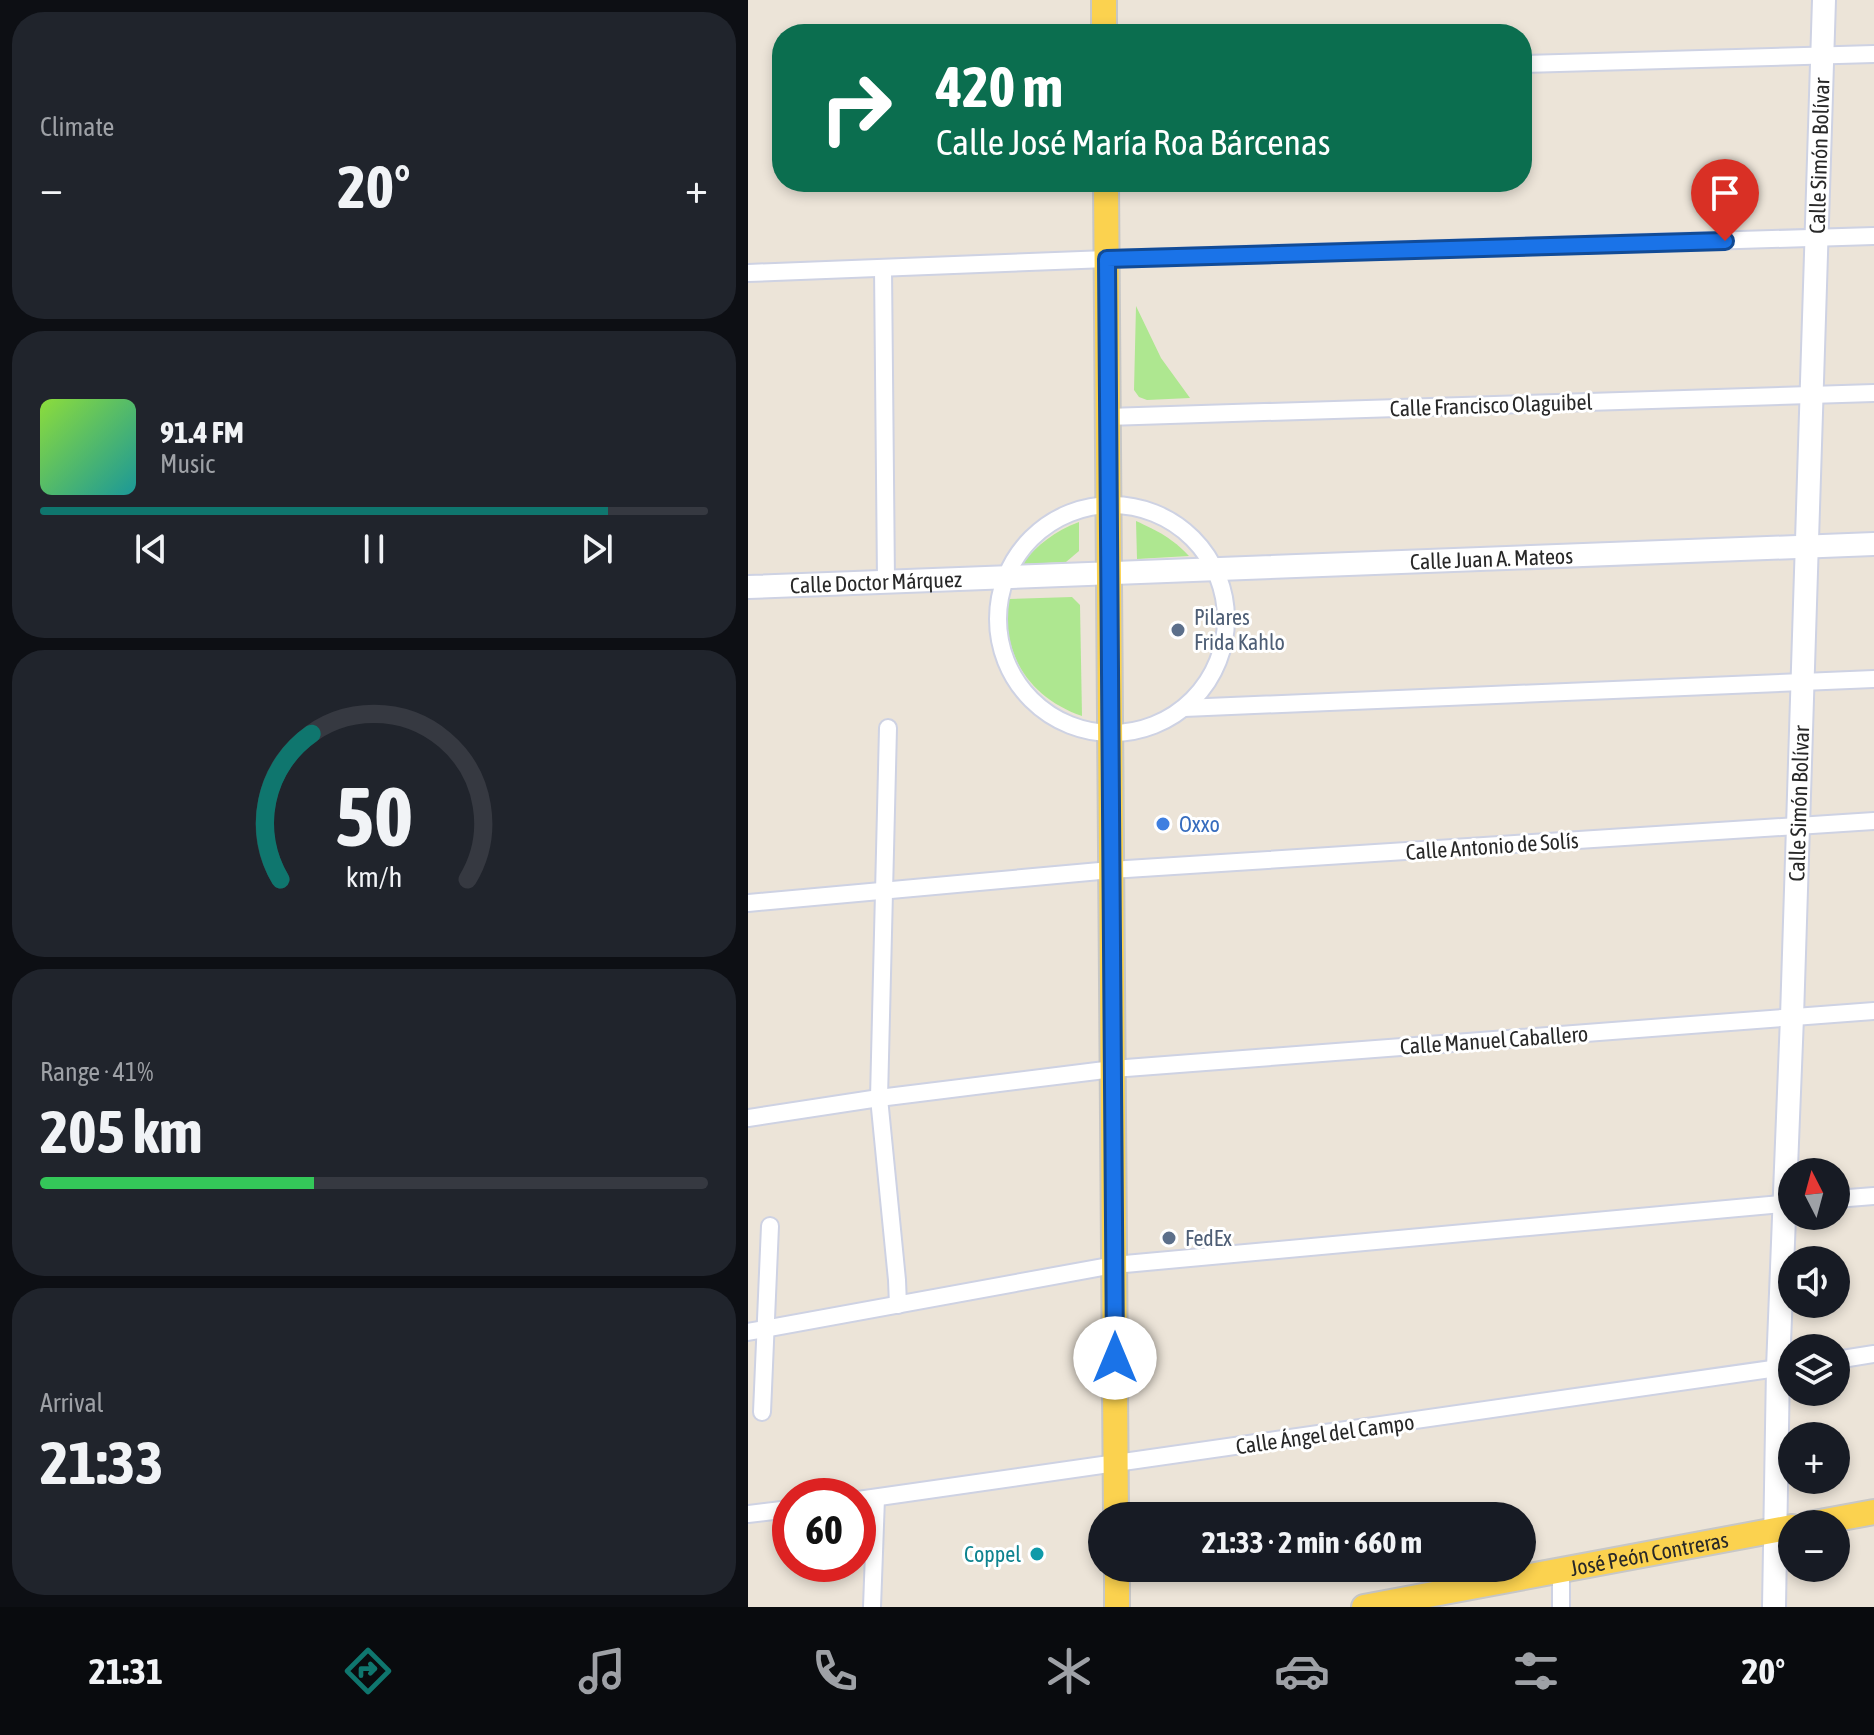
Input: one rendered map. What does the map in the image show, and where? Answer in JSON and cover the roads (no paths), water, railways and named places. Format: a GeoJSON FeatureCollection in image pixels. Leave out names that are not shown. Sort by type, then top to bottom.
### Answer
{"type":"FeatureCollection","features":[{"type":"Feature","properties":{"kind":"main road"},"geometry":{"type":"LineString","coordinates":[[1104,0],[1104,24]]}},
{"type":"Feature","properties":{"kind":"main road"},"geometry":{"type":"LineString","coordinates":[[1106,192],[1116,1502]]}},
{"type":"Feature","properties":{"kind":"main road"},"geometry":{"type":"LineString","coordinates":[[1850,1516],[1874,1512]]}},
{"type":"Feature","properties":{"kind":"main road","name":"José Peón Contreras"},"geometry":{"type":"LineString","coordinates":[[1364,1607],[1778,1530]]}},
{"type":"Feature","properties":{"kind":"main road"},"geometry":{"type":"LineString","coordinates":[[1117,1582],[1117,1607]]}},
{"type":"Feature","properties":{"kind":"street","name":"Calle Simón Bolívar"},"geometry":{"type":"LineString","coordinates":[[1789,1158],[1824,0]]}},
{"type":"Feature","properties":{"kind":"street"},"geometry":{"type":"LineString","coordinates":[[1532,64],[1874,54]]}},
{"type":"Feature","properties":{"kind":"street"},"geometry":{"type":"LineString","coordinates":[[748,273],[1874,236]]}},
{"type":"Feature","properties":{"kind":"street"},"geometry":{"type":"LineString","coordinates":[[883,268],[886,581]]}},
{"type":"Feature","properties":{"kind":"street","name":"Calle Francisco Olaguibel"},"geometry":{"type":"LineString","coordinates":[[1107,417],[1874,393]]}},
{"type":"Feature","properties":{"kind":"street"},"geometry":{"type":"LineString","coordinates":[[1108,506],[1152,513],[1172,522],[1190,536],[1215,570],[1224,595],[1224,645],[1215,669],[1202,690],[1184,708],[1161,722],[1136,731],[1110,733],[1063,723],[1039,707],[1019,687],[1005,661],[998,634],[998,606],[1005,578],[1019,553],[1038,532],[1062,517],[1089,508],[1108,506]]}},
{"type":"Feature","properties":{"kind":"street","name":"Calle Juan A. Mateos"},"geometry":{"type":"LineString","coordinates":[[1108,574],[1874,544]]}},
{"type":"Feature","properties":{"kind":"street","name":"Calle Doctor Márquez"},"geometry":{"type":"LineString","coordinates":[[748,587],[1108,574]]}},
{"type":"Feature","properties":{"kind":"street"},"geometry":{"type":"LineString","coordinates":[[1184,708],[1874,679]]}},
{"type":"Feature","properties":{"kind":"street"},"geometry":{"type":"LineString","coordinates":[[888,728],[879,1098],[898,1305]]}},
{"type":"Feature","properties":{"kind":"street","name":"Calle Antonio de Solís"},"geometry":{"type":"LineString","coordinates":[[748,903],[1111,870],[1874,821]]}},
{"type":"Feature","properties":{"kind":"street","name":"Calle Manuel Caballero"},"geometry":{"type":"LineString","coordinates":[[748,1118],[1113,1069],[1874,1011]]}},
{"type":"Feature","properties":{"kind":"street"},"geometry":{"type":"LineString","coordinates":[[1850,1198],[1874,1196]]}},
{"type":"Feature","properties":{"kind":"street"},"geometry":{"type":"LineString","coordinates":[[748,1332],[1114,1265],[1778,1205]]}},
{"type":"Feature","properties":{"kind":"street"},"geometry":{"type":"LineString","coordinates":[[762,1412],[770,1226]]}},
{"type":"Feature","properties":{"kind":"street","name":"Calle Simón Bolívar"},"geometry":{"type":"LineString","coordinates":[[1786,1334],[1788,1230]]}},
{"type":"Feature","properties":{"kind":"street"},"geometry":{"type":"LineString","coordinates":[[1850,1358],[1874,1354]]}},
{"type":"Feature","properties":{"kind":"street","name":"Calle Ángel del Campo"},"geometry":{"type":"LineString","coordinates":[[876,1498],[1778,1368]]}},
{"type":"Feature","properties":{"kind":"street","name":"Calle Simón Bolívar"},"geometry":{"type":"LineString","coordinates":[[1784,1510],[1785,1406]]}},
{"type":"Feature","properties":{"kind":"street"},"geometry":{"type":"LineString","coordinates":[[748,1514],[772,1511]]}},
{"type":"Feature","properties":{"kind":"street"},"geometry":{"type":"LineString","coordinates":[[1561,1570],[1561,1607]]}},
{"type":"Feature","properties":{"kind":"street","name":"Calle Simón Bolívar"},"geometry":{"type":"LineString","coordinates":[[1774,1607],[1778,1576]]}},
{"type":"Feature","properties":{"kind":"street"},"geometry":{"type":"LineString","coordinates":[[872,1607],[873,1582]]}},
{"type":"Feature","properties":{"kind":"place","name":"Pilares Frida Kahlo"},"geometry":{"type":"Point","coordinates":[1178,630]}},
{"type":"Feature","properties":{"kind":"place","name":"Oxxo"},"geometry":{"type":"Point","coordinates":[1163,824]}},
{"type":"Feature","properties":{"kind":"place","name":"FedEx"},"geometry":{"type":"Point","coordinates":[1169,1238]}},
{"type":"Feature","properties":{"kind":"place","name":"Coppel"},"geometry":{"type":"Point","coordinates":[1037,1554]}}]}
